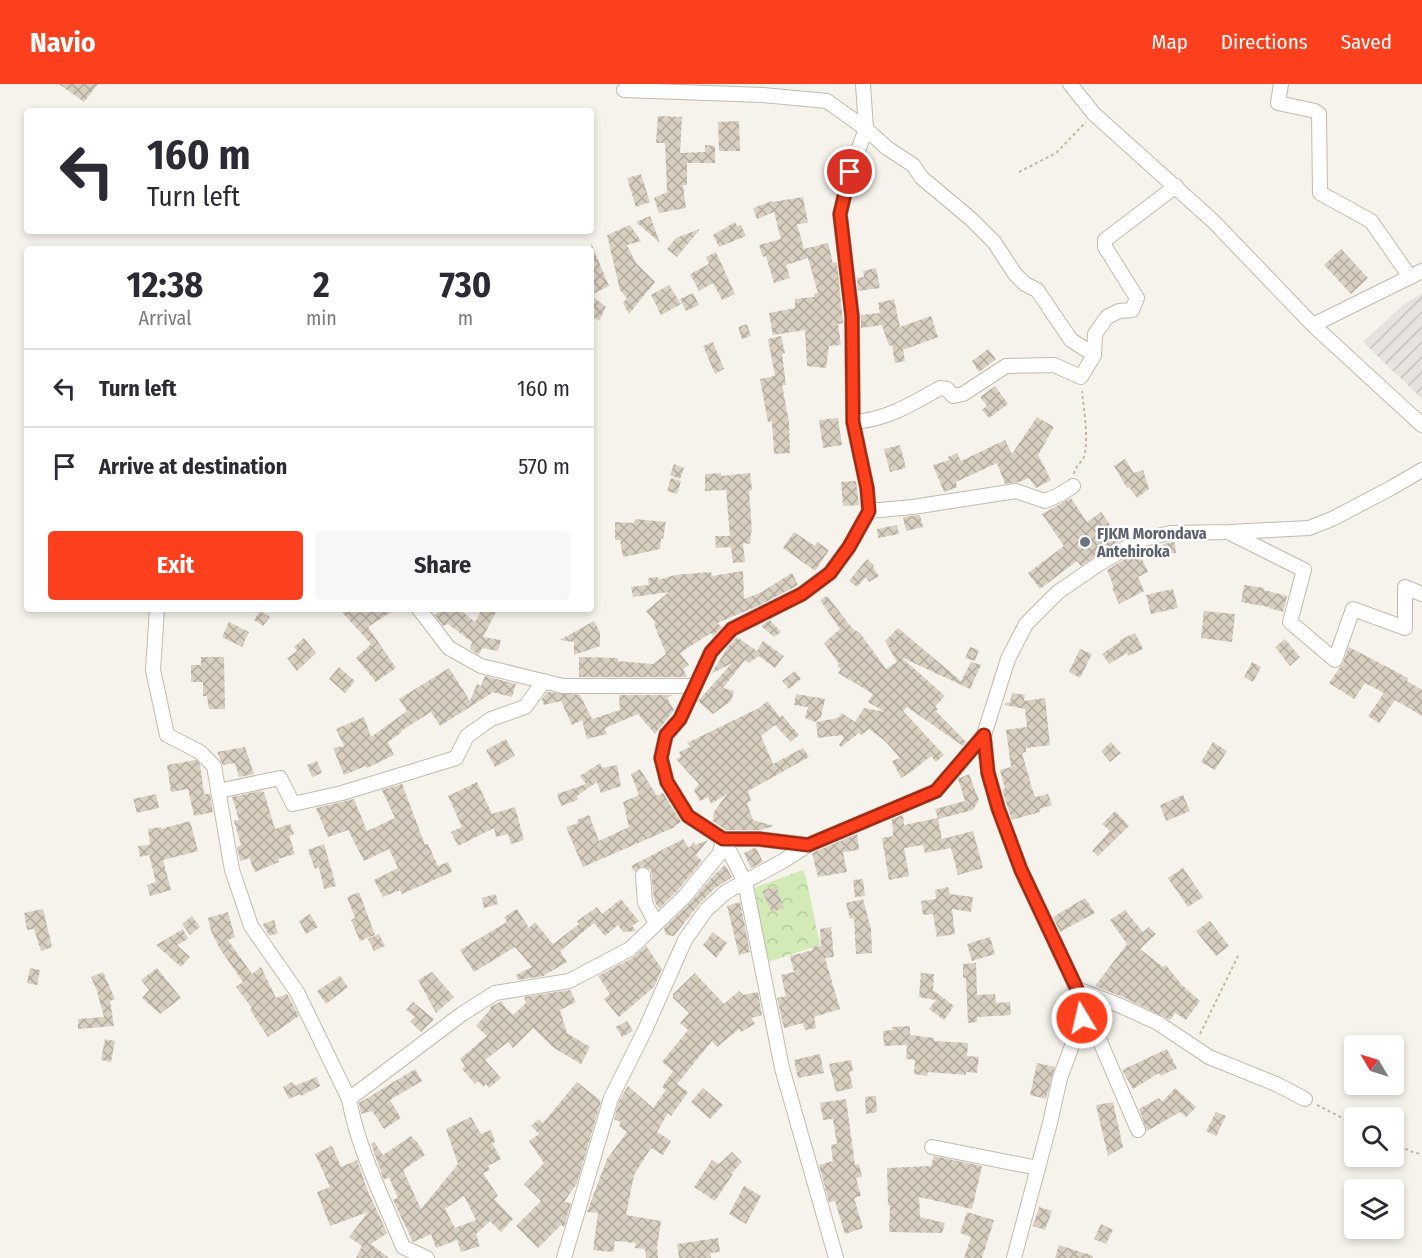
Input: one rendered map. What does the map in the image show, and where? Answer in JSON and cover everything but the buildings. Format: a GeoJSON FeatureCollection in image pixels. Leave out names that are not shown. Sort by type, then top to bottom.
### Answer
{"type":"FeatureCollection","features":[{"type":"Feature","properties":{"kind":"street"},"geometry":{"type":"LineString","coordinates":[[837,1258],[782,1068],[745,882],[723,839],[688,816],[667,782],[661,758],[666,735],[680,719],[711,652],[732,629],[802,594],[830,573],[849,547],[869,511],[867,488],[853,422],[852,316],[840,214],[850,172],[866,129],[863,84]]}},
{"type":"Feature","properties":{"kind":"street"},"geometry":{"type":"LineString","coordinates":[[1070,84],[1094,114],[1213,221],[1313,325],[1422,425]]}},
{"type":"Feature","properties":{"kind":"street"},"geometry":{"type":"LineString","coordinates":[[1281,84],[1278,103],[1315,111],[1319,114],[1320,193],[1371,221],[1416,274],[1313,325]]}},
{"type":"Feature","properties":{"kind":"street"},"geometry":{"type":"LineString","coordinates":[[624,90],[763,95],[826,101],[913,165],[922,178],[971,219],[994,242],[1015,274],[1025,284],[1037,290],[1071,340],[1094,355]]}},
{"type":"Feature","properties":{"kind":"street"},"geometry":{"type":"LineString","coordinates":[[853,422],[867,422],[900,411],[940,388],[947,389],[952,396],[963,394],[1006,366],[1054,365],[1081,377],[1094,355],[1095,334],[1107,317],[1119,311],[1132,310],[1137,298],[1105,247],[1105,240],[1176,186]]}},
{"type":"Feature","properties":{"kind":"street"},"geometry":{"type":"LineString","coordinates":[[564,1258],[611,1098],[645,1030],[685,940],[706,910],[726,892],[808,845],[936,791],[984,735],[1008,658],[1026,624],[1058,592],[1139,540],[1170,532],[1309,528],[1391,489],[1422,470]]}},
{"type":"Feature","properties":{"kind":"street"},"geometry":{"type":"LineString","coordinates":[[869,511],[912,507],[1016,491],[1045,501],[1073,486]]}},
{"type":"Feature","properties":{"kind":"street"},"geometry":{"type":"LineString","coordinates":[[1230,532],[1304,570],[1290,622],[1335,660],[1353,609],[1405,628],[1405,587],[1422,594]]}},
{"type":"Feature","properties":{"kind":"street"},"geometry":{"type":"LineString","coordinates":[[157,612],[153,670],[167,735],[200,752],[214,766],[232,870],[251,926],[297,992],[349,1099],[352,1115],[370,1167],[403,1247],[427,1258]]}},
{"type":"Feature","properties":{"kind":"street"},"geometry":{"type":"LineString","coordinates":[[421,612],[449,648],[482,666],[563,686],[695,686]]}},
{"type":"Feature","properties":{"kind":"street"},"geometry":{"type":"LineString","coordinates":[[218,791],[280,778],[293,804],[342,794],[456,758],[467,736],[491,719],[525,708],[544,681]]}},
{"type":"Feature","properties":{"kind":"street"},"geometry":{"type":"LineString","coordinates":[[984,735],[988,773],[998,808],[1021,870],[1077,989],[1138,1130]]}},
{"type":"Feature","properties":{"kind":"street"},"geometry":{"type":"LineString","coordinates":[[723,839],[759,839],[808,845]]}},
{"type":"Feature","properties":{"kind":"street"},"geometry":{"type":"LineString","coordinates":[[349,1099],[462,1014],[495,993],[569,981],[630,949],[685,896],[720,854],[723,839]]}},
{"type":"Feature","properties":{"kind":"street"},"geometry":{"type":"LineString","coordinates":[[643,875],[645,903],[656,923]]}},
{"type":"Feature","properties":{"kind":"street"},"geometry":{"type":"LineString","coordinates":[[1077,989],[1158,1023],[1209,1057],[1276,1084],[1305,1099]]}},
{"type":"Feature","properties":{"kind":"street"},"geometry":{"type":"LineString","coordinates":[[1014,1258],[1060,1078],[1082,1018],[1077,989]]}},
{"type":"Feature","properties":{"kind":"street"},"geometry":{"type":"LineString","coordinates":[[932,1147],[1038,1168]]}},
{"type":"Feature","properties":{"kind":"path"},"geometry":{"type":"LineString","coordinates":[[1019,172],[1056,153],[1094,114]]}},
{"type":"Feature","properties":{"kind":"path"},"geometry":{"type":"LineString","coordinates":[[1073,486],[1075,469],[1085,457],[1086,435],[1081,377]]}},
{"type":"Feature","properties":{"kind":"path"},"geometry":{"type":"LineString","coordinates":[[1194,1048],[1238,956]]}},
{"type":"Feature","properties":{"kind":"path"},"geometry":{"type":"LineString","coordinates":[[1305,1099],[1344,1119]]}},
{"type":"Feature","properties":{"kind":"path"},"geometry":{"type":"LineString","coordinates":[[1404,1148],[1422,1154]]}},
{"type":"Feature","properties":{"kind":"shaded area"},"geometry":{"type":"Polygon","coordinates":[[[1422,293],[1422,399],[1363,342],[1403,305],[1422,293]]]}},
{"type":"Feature","properties":{"kind":"green space"},"geometry":{"type":"Polygon","coordinates":[[[803,870],[820,945],[765,963],[751,889],[803,870]]]}},
{"type":"Feature","properties":{"kind":"place","name":"FJKM Morondava Antehiroka"},"geometry":{"type":"Point","coordinates":[1085,542]}},
{"type":"Feature","properties":{"kind":"route"},"geometry":{"type":"LineString","coordinates":[[850,172],[840,214],[852,316],[853,422],[867,488],[869,511],[849,547],[830,573],[802,594],[732,629],[711,652],[680,719],[666,735],[661,758],[667,782],[688,816],[723,839],[759,839],[808,845],[936,791],[984,735],[988,773],[998,808],[1021,870],[1077,989],[1082,1018]]}}]}
